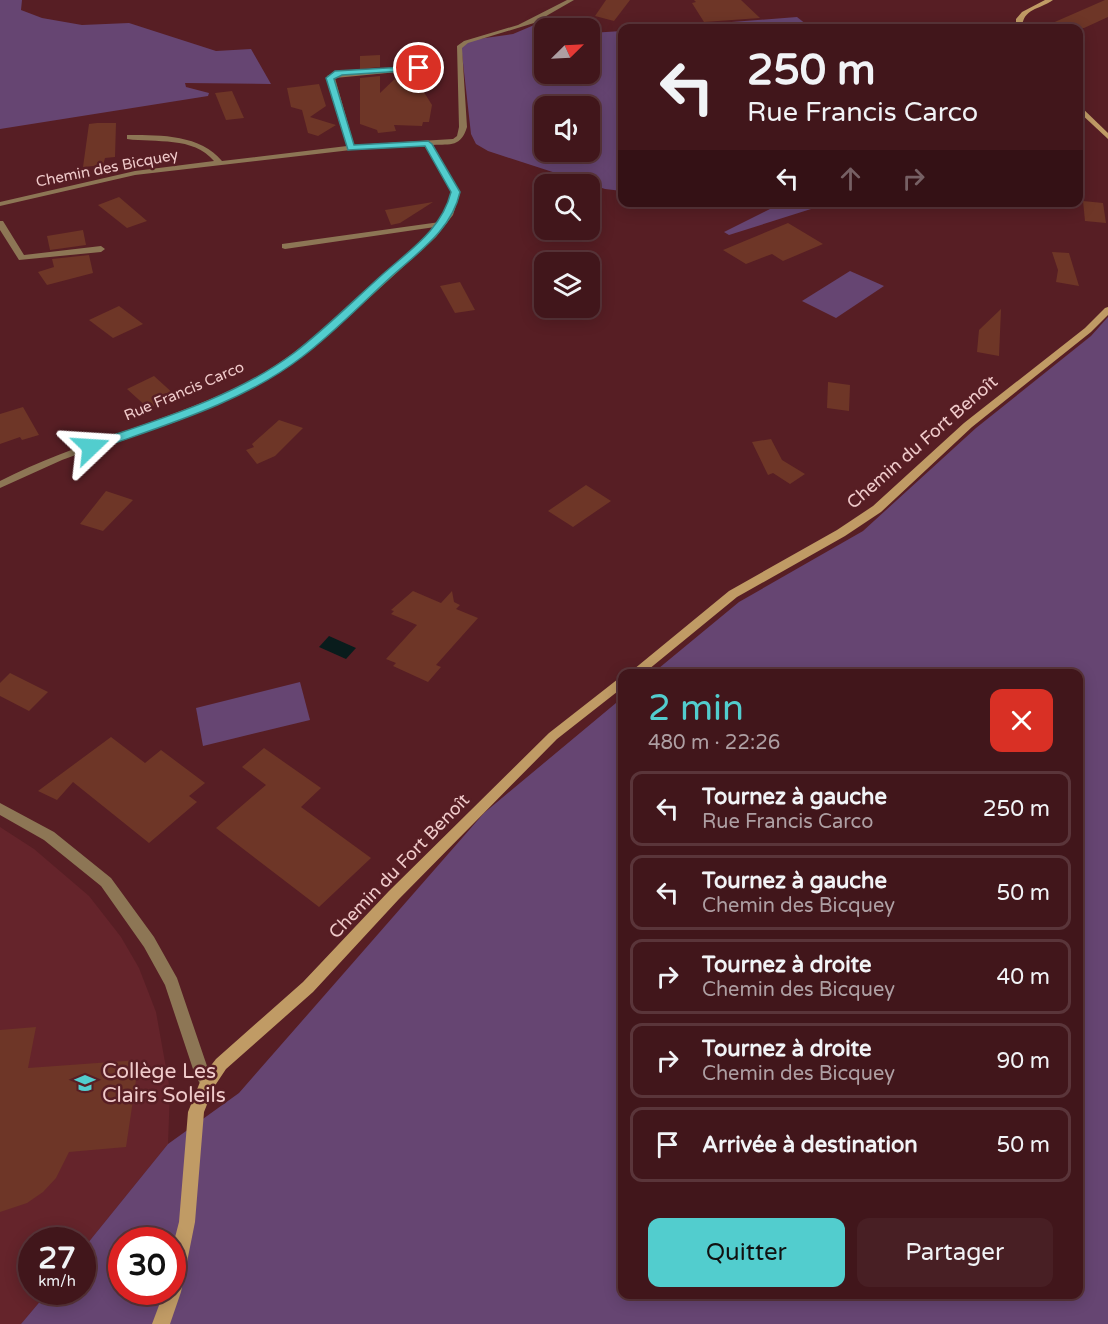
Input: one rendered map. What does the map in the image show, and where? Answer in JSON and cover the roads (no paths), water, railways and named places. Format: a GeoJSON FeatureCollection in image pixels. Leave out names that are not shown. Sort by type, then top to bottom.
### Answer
{"type":"FeatureCollection","features":[{"type":"Feature","properties":{"kind":"street","name":"Chemin des Bicquey"},"geometry":{"type":"LineString","coordinates":[[0,204],[99,180],[219,162],[351,148],[455,141],[460,137],[463,127],[459,47],[466,42],[518,29],[542,18],[571,0]]}},
{"type":"Feature","properties":{"kind":"street"},"geometry":{"type":"LineString","coordinates":[[1019,24],[1019,19],[1024,13],[1050,0]]}},
{"type":"Feature","properties":{"kind":"street"},"geometry":{"type":"LineString","coordinates":[[351,148],[331,75],[419,68]]}},
{"type":"Feature","properties":{"kind":"street"},"geometry":{"type":"LineString","coordinates":[[1083,111],[1108,137]]}},
{"type":"Feature","properties":{"kind":"street","name":"Chemin des Bicquey"},"geometry":{"type":"LineString","coordinates":[[130,137],[186,143],[208,150],[219,162]]}},
{"type":"Feature","properties":{"kind":"street","name":"Rue Francis Carco"},"geometry":{"type":"LineString","coordinates":[[0,485],[48,462],[176,417],[242,389],[312,344],[431,237],[455,203],[456,192],[428,144]]}},
{"type":"Feature","properties":{"kind":"street"},"geometry":{"type":"LineString","coordinates":[[0,223],[22,258],[101,249]]}},
{"type":"Feature","properties":{"kind":"street"},"geometry":{"type":"LineString","coordinates":[[285,246],[441,224]]}},
{"type":"Feature","properties":{"kind":"street","name":"Chemin du Fort Benoît"},"geometry":{"type":"LineString","coordinates":[[640,669],[733,594],[841,533],[877,509],[968,426],[1088,330],[1108,310]]}},
{"type":"Feature","properties":{"kind":"street","name":"Chemin du Fort Benoît"},"geometry":{"type":"LineString","coordinates":[[208,1082],[221,1064],[246,1039],[308,987],[394,895],[553,736],[618,685]]}},
{"type":"Feature","properties":{"kind":"street"},"geometry":{"type":"LineString","coordinates":[[0,808],[49,836],[106,882],[149,942],[172,983],[200,1070],[208,1082],[196,1112],[186,1227]]}},
{"type":"Feature","properties":{"kind":"street"},"geometry":{"type":"LineString","coordinates":[[161,1324],[167,1305]]}},
{"type":"Feature","properties":{"kind":"place","name":"Collège Les Clairs Soleils"},"geometry":{"type":"Point","coordinates":[85,1083]}}]}
